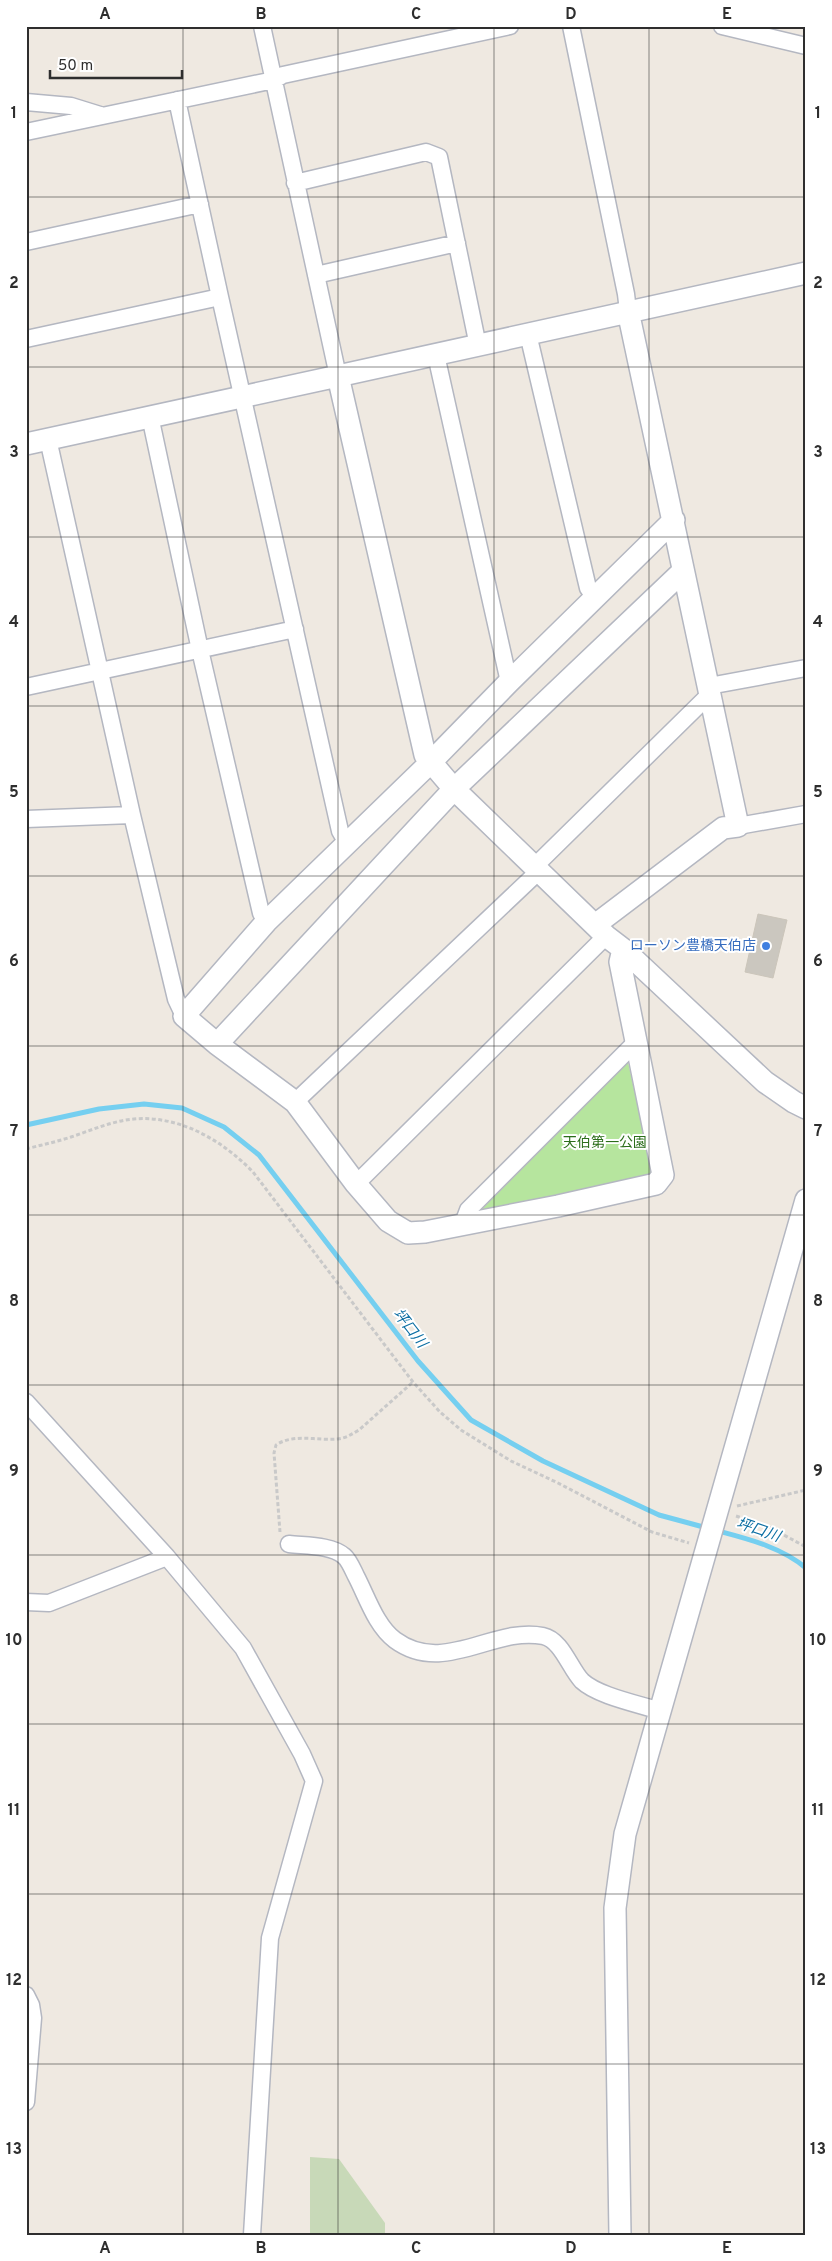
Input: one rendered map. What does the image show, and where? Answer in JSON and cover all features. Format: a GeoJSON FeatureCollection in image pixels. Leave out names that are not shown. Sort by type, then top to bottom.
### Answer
{"type":"FeatureCollection","features":[{"type":"Feature","properties":{"kind":"street"},"geometry":{"type":"LineString","coordinates":[[262,26],[338,376],[425,755],[454,789],[537,869],[765,1082],[806,1108]]}},
{"type":"Feature","properties":{"kind":"street"},"geometry":{"type":"LineString","coordinates":[[26,132],[274,80],[282,76],[510,26]]}},
{"type":"Feature","properties":{"kind":"street"},"geometry":{"type":"LineString","coordinates":[[571,26],[628,311],[738,826]]}},
{"type":"Feature","properties":{"kind":"street"},"geometry":{"type":"LineString","coordinates":[[722,26],[806,46]]}},
{"type":"Feature","properties":{"kind":"street"},"geometry":{"type":"LineString","coordinates":[[177,100],[340,831],[348,843]]}},
{"type":"Feature","properties":{"kind":"street"},"geometry":{"type":"LineString","coordinates":[[26,102],[72,106],[100,115]]}},
{"type":"Feature","properties":{"kind":"street"},"geometry":{"type":"LineString","coordinates":[[295,183],[426,152],[439,158],[478,346]]}},
{"type":"Feature","properties":{"kind":"street"},"geometry":{"type":"LineString","coordinates":[[26,242],[200,204]]}},
{"type":"Feature","properties":{"kind":"street"},"geometry":{"type":"LineString","coordinates":[[316,275],[457,243]]}},
{"type":"Feature","properties":{"kind":"street"},"geometry":{"type":"LineString","coordinates":[[26,444],[478,346],[806,272]]}},
{"type":"Feature","properties":{"kind":"street"},"geometry":{"type":"LineString","coordinates":[[26,339],[220,297]]}},
{"type":"Feature","properties":{"kind":"street"},"geometry":{"type":"LineString","coordinates":[[528,334],[588,588],[595,598]]}},
{"type":"Feature","properties":{"kind":"street"},"geometry":{"type":"LineString","coordinates":[[436,355],[509,682]]}},
{"type":"Feature","properties":{"kind":"street"},"geometry":{"type":"LineString","coordinates":[[150,416],[200,650],[260,913],[266,922]]}},
{"type":"Feature","properties":{"kind":"street"},"geometry":{"type":"LineString","coordinates":[[48,440],[132,815],[176,999],[184,1016],[217,1044],[295,1102],[356,1184],[388,1221],[408,1233],[462,1226],[656,1184],[663,1175],[620,962],[623,949]]}},
{"type":"Feature","properties":{"kind":"street"},"geometry":{"type":"LineString","coordinates":[[184,1016],[266,922],[431,762],[509,682],[674,520]]}},
{"type":"Feature","properties":{"kind":"street"},"geometry":{"type":"LineString","coordinates":[[217,1044],[454,789],[683,571]]}},
{"type":"Feature","properties":{"kind":"street"},"geometry":{"type":"LineString","coordinates":[[26,688],[295,629]]}},
{"type":"Feature","properties":{"kind":"street"},"geometry":{"type":"LineString","coordinates":[[295,1102],[537,869],[710,690],[806,668]]}},
{"type":"Feature","properties":{"kind":"street"},"geometry":{"type":"LineString","coordinates":[[356,1184],[601,930],[723,828],[806,814]]}},
{"type":"Feature","properties":{"kind":"street"},"geometry":{"type":"LineString","coordinates":[[27,815],[132,815]]}},
{"type":"Feature","properties":{"kind":"street"},"geometry":{"type":"LineString","coordinates":[[462,1226],[468,1210],[635,1043]]}},
{"type":"Feature","properties":{"kind":"street"},"geometry":{"type":"LineString","coordinates":[[620,2235],[615,1908],[625,1834],[806,1200]]}},
{"type":"Feature","properties":{"kind":"street"},"geometry":{"type":"LineString","coordinates":[[26,1402],[167,1557],[243,1648],[302,1754],[314,1781],[270,1938],[252,2235]]}},
{"type":"Feature","properties":{"kind":"street"},"geometry":{"type":"LineString","coordinates":[[289,1544],[330,1549],[345,1556],[380,1623],[395,1640],[417,1651],[444,1654],[521,1635],[544,1636],[556,1645],[582,1682],[599,1691],[660,1710]]}},
{"type":"Feature","properties":{"kind":"street"},"geometry":{"type":"LineString","coordinates":[[26,1602],[49,1603],[167,1557]]}},
{"type":"Feature","properties":{"kind":"street"},"geometry":{"type":"LineString","coordinates":[[26,1995],[32,2005],[33,2018],[26,2102]]}},
{"type":"Feature","properties":{"kind":"path"},"geometry":{"type":"LineString","coordinates":[[26,1148],[69,1138],[110,1124],[135,1119],[162,1121],[184,1126],[222,1144],[253,1172],[413,1382],[440,1412],[461,1430],[511,1461],[652,1532],[707,1545]]}},
{"type":"Feature","properties":{"kind":"path"},"geometry":{"type":"LineString","coordinates":[[289,1544],[281,1537],[279,1529],[274,1453],[276,1446],[289,1439],[338,1439],[349,1436],[359,1430],[413,1382]]}},
{"type":"Feature","properties":{"kind":"path"},"geometry":{"type":"LineString","coordinates":[[717,1511],[806,1490]]}},
{"type":"Feature","properties":{"kind":"path"},"geometry":{"type":"LineString","coordinates":[[717,1511],[769,1527],[806,1547]]}},
{"type":"Feature","properties":{"kind":"green space","name":"天伯第一公園"},"geometry":{"type":"Polygon","coordinates":[[[628,1062],[653,1174],[480,1211],[628,1062]]]}},
{"type":"Feature","properties":{"kind":"green space"},"geometry":{"type":"Polygon","coordinates":[[[310,2157],[339,2159],[385,2223],[385,2235],[310,2235],[310,2157]]]}},
{"type":"Feature","properties":{"kind":"building","name":"ローソン豊橋天伯店"},"geometry":{"type":"Polygon","coordinates":[[[758,914],[787,920],[773,978],[745,972],[758,914]]]}},
{"type":"Feature","properties":{"kind":"waterway","name":"坪口川"},"geometry":{"type":"LineString","coordinates":[[26,1125],[99,1109],[144,1104],[182,1108],[224,1127],[259,1155],[418,1361],[471,1420],[543,1461],[659,1515],[707,1528]]}},
{"type":"Feature","properties":{"kind":"waterway","name":"坪口川"},"geometry":{"type":"LineString","coordinates":[[718,1531],[775,1549],[806,1568]]}},
{"type":"Feature","properties":{"kind":"place","name":"ローソン豊橋天伯店"},"geometry":{"type":"Point","coordinates":[766,946]}}]}
